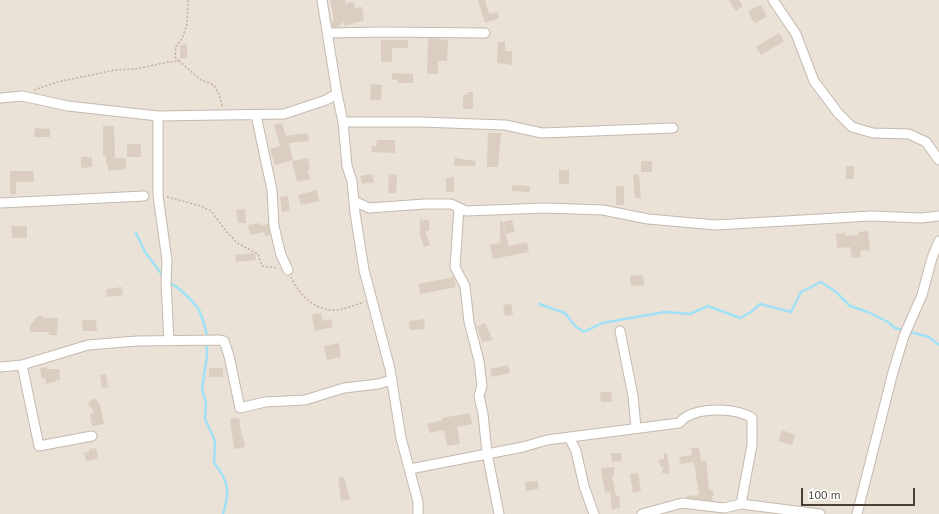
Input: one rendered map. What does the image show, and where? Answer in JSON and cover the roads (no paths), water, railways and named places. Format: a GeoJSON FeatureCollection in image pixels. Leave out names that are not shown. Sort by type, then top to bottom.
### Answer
{"type":"FeatureCollection","features":[{"type":"Feature","properties":{"kind":"street"},"geometry":{"type":"LineString","coordinates":[[322,0],[343,122],[347,166],[352,181],[364,270],[392,380],[401,438],[418,502],[418,514]]}},
{"type":"Feature","properties":{"kind":"street"},"geometry":{"type":"LineString","coordinates":[[773,0],[796,34],[814,81],[838,113],[852,127],[873,133],[909,134],[926,142],[939,160]]}},
{"type":"Feature","properties":{"kind":"street"},"geometry":{"type":"LineString","coordinates":[[328,33],[485,33]]}},
{"type":"Feature","properties":{"kind":"street"},"geometry":{"type":"LineString","coordinates":[[0,98],[22,96],[68,106],[158,116],[256,115],[284,114],[326,100],[337,94]]}},
{"type":"Feature","properties":{"kind":"street"},"geometry":{"type":"LineString","coordinates":[[256,115],[272,190],[274,226],[281,255],[288,270]]}},
{"type":"Feature","properties":{"kind":"street"},"geometry":{"type":"LineString","coordinates":[[158,116],[158,195],[167,261],[166,282],[169,341]]}},
{"type":"Feature","properties":{"kind":"street"},"geometry":{"type":"LineString","coordinates":[[343,122],[420,122],[505,125],[542,133],[673,128]]}},
{"type":"Feature","properties":{"kind":"street"},"geometry":{"type":"LineString","coordinates":[[0,203],[144,196]]}},
{"type":"Feature","properties":{"kind":"street"},"geometry":{"type":"LineString","coordinates":[[354,201],[369,208],[425,204],[451,204],[466,211],[546,208],[603,210],[648,219],[716,224],[871,216],[921,218],[939,216]]}},
{"type":"Feature","properties":{"kind":"street"},"geometry":{"type":"LineString","coordinates":[[459,208],[455,267],[465,286],[469,322],[482,386],[479,396],[483,414],[487,453],[499,514]]}},
{"type":"Feature","properties":{"kind":"street"},"geometry":{"type":"LineString","coordinates":[[857,514],[893,372],[904,336],[922,295],[932,258],[939,241]]}},
{"type":"Feature","properties":{"kind":"street"},"geometry":{"type":"LineString","coordinates":[[620,330],[633,396],[636,428]]}},
{"type":"Feature","properties":{"kind":"street"},"geometry":{"type":"LineString","coordinates":[[0,367],[22,365],[88,345],[137,341],[218,340],[224,341],[229,356],[240,408],[265,402],[305,400],[344,388],[378,384],[392,380]]}},
{"type":"Feature","properties":{"kind":"street"},"geometry":{"type":"LineString","coordinates":[[22,365],[39,446],[92,436]]}},
{"type":"Feature","properties":{"kind":"street"},"geometry":{"type":"LineString","coordinates":[[410,469],[523,447],[547,440],[679,423],[686,417],[700,412],[732,411],[745,414],[752,418],[752,444],[741,504]]}},
{"type":"Feature","properties":{"kind":"street"},"geometry":{"type":"LineString","coordinates":[[569,437],[576,451],[584,486],[594,514]]}},
{"type":"Feature","properties":{"kind":"street"},"geometry":{"type":"LineString","coordinates":[[642,514],[682,503],[724,508],[741,504],[820,514]]}},
{"type":"Feature","properties":{"kind":"waterway"},"geometry":{"type":"LineString","coordinates":[[136,233],[145,252],[163,276]]}},
{"type":"Feature","properties":{"kind":"waterway"},"geometry":{"type":"LineString","coordinates":[[539,304],[565,313],[575,326],[584,332],[602,323],[665,312],[690,314],[708,306],[740,318],[751,312],[760,304],[791,312],[801,292],[821,282],[836,292],[850,306],[868,312],[888,322],[895,328],[929,337],[939,345]]}},
{"type":"Feature","properties":{"kind":"waterway"},"geometry":{"type":"LineString","coordinates":[[168,283],[181,290],[198,308],[207,337]]}},
{"type":"Feature","properties":{"kind":"waterway"},"geometry":{"type":"LineString","coordinates":[[207,342],[207,356],[202,389],[206,402],[205,419],[215,441],[214,463],[223,475],[227,487],[227,499],[223,514]]}}]}
